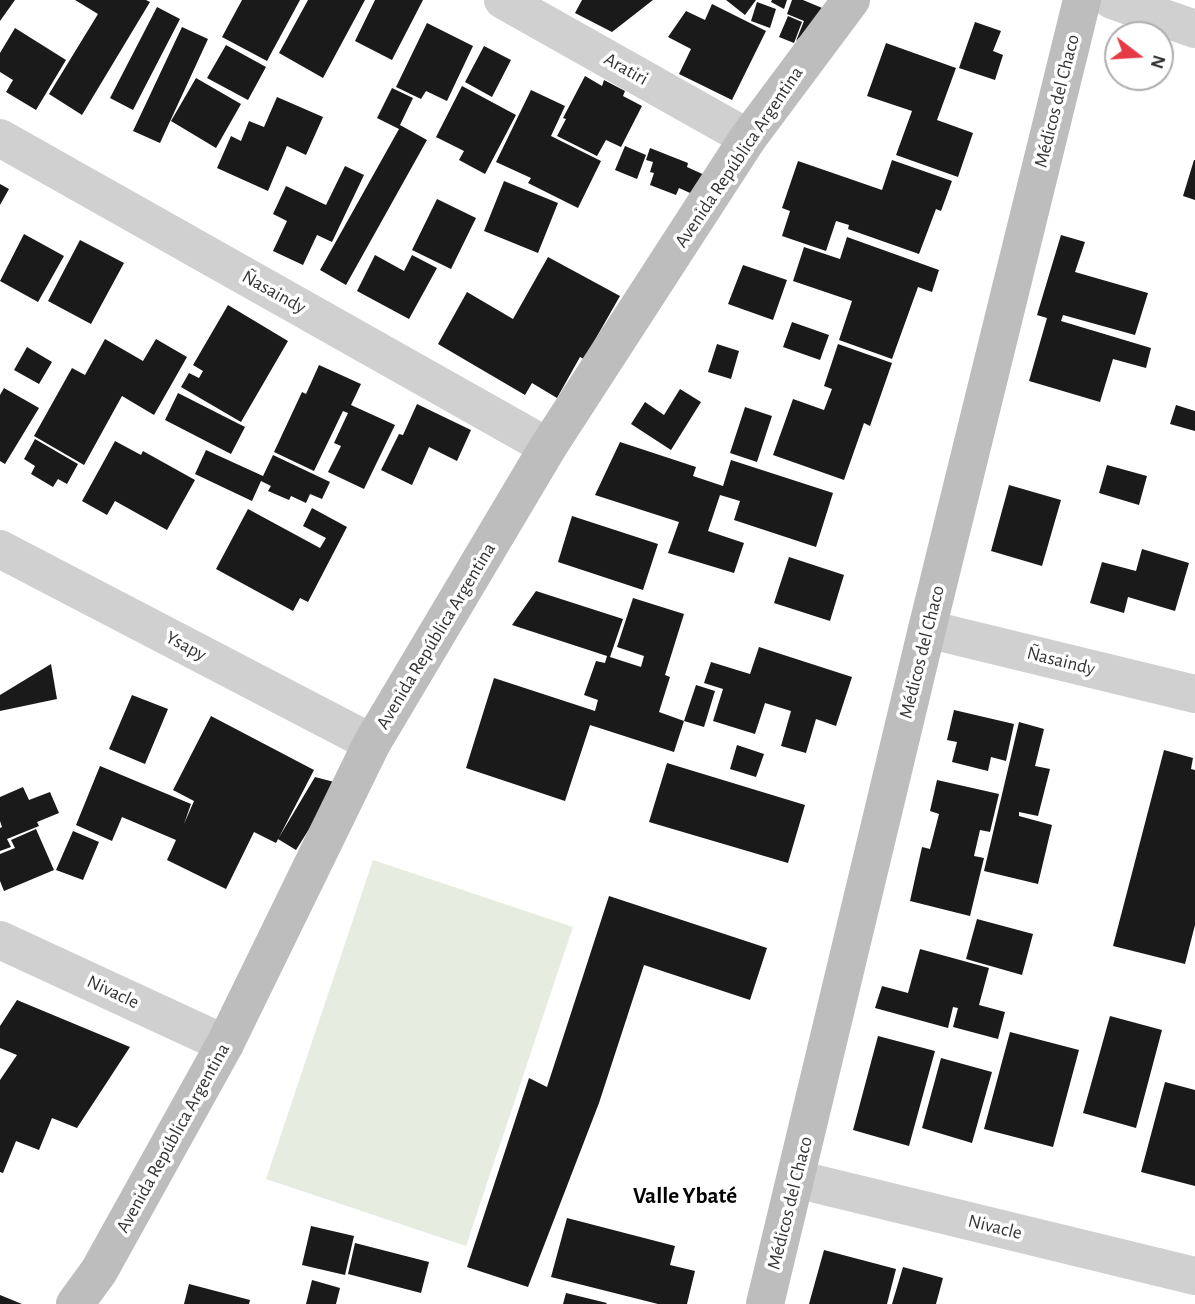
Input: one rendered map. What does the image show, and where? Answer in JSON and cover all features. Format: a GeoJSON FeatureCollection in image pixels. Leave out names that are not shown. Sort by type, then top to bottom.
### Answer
{"type":"FeatureCollection","features":[{"type":"Feature","properties":{"kind":"main road","name":"Avenida República Argentina"},"geometry":{"type":"LineString","coordinates":[[75,1304],[99,1270],[225,1044],[372,743],[548,447],[748,138],[851,0]]}},
{"type":"Feature","properties":{"kind":"main road","name":"Médicos del Chaco"},"geometry":{"type":"LineString","coordinates":[[765,1304],[1082,0]]}},
{"type":"Feature","properties":{"kind":"street","name":"Aratiri"},"geometry":{"type":"LineString","coordinates":[[503,0],[748,138]]}},
{"type":"Feature","properties":{"kind":"street"},"geometry":{"type":"LineString","coordinates":[[1112,0],[1195,29]]}},
{"type":"Feature","properties":{"kind":"street","name":"Ñasaindy"},"geometry":{"type":"LineString","coordinates":[[0,138],[548,447]]}},
{"type":"Feature","properties":{"kind":"street","name":"Ysapy"},"geometry":{"type":"LineString","coordinates":[[0,549],[372,743]]}},
{"type":"Feature","properties":{"kind":"street","name":"Ñasaindy"},"geometry":{"type":"LineString","coordinates":[[927,629],[1195,694]]}},
{"type":"Feature","properties":{"kind":"street","name":"Nivacle"},"geometry":{"type":"LineString","coordinates":[[0,940],[225,1044]]}},
{"type":"Feature","properties":{"kind":"street","name":"Nivacle"},"geometry":{"type":"LineString","coordinates":[[796,1179],[1195,1276]]}},
{"type":"Feature","properties":{"kind":"shaded area"},"geometry":{"type":"Polygon","coordinates":[[[373,860],[573,927],[466,1246],[266,1179],[373,860]]]}},
{"type":"Feature","properties":{"kind":"building"},"geometry":{"type":"Polygon","coordinates":[[[0,0],[15,0],[0,21],[0,0]]]}},
{"type":"Feature","properties":{"kind":"building"},"geometry":{"type":"Polygon","coordinates":[[[75,0],[150,2],[82,115],[49,94],[98,14],[75,0]]]}},
{"type":"Feature","properties":{"kind":"building"},"geometry":{"type":"Polygon","coordinates":[[[242,0],[300,0],[267,61],[222,37],[242,0]]]}},
{"type":"Feature","properties":{"kind":"building"},"geometry":{"type":"Polygon","coordinates":[[[308,0],[365,0],[323,78],[279,53],[308,0]]]}},
{"type":"Feature","properties":{"kind":"building"},"geometry":{"type":"Polygon","coordinates":[[[375,0],[423,0],[392,60],[355,41],[375,0]]]}},
{"type":"Feature","properties":{"kind":"building"},"geometry":{"type":"Polygon","coordinates":[[[582,0],[653,0],[612,32],[575,13],[582,0]]]}},
{"type":"Feature","properties":{"kind":"building"},"geometry":{"type":"Polygon","coordinates":[[[726,0],[756,0],[745,15],[726,0]]]}},
{"type":"Feature","properties":{"kind":"building"},"geometry":{"type":"Polygon","coordinates":[[[787,0],[784,9],[771,2],[787,0]]]}},
{"type":"Feature","properties":{"kind":"building"},"geometry":{"type":"Polygon","coordinates":[[[792,0],[803,0],[827,10],[796,41],[804,21],[787,14],[792,0]]]}},
{"type":"Feature","properties":{"kind":"building"},"geometry":{"type":"Polygon","coordinates":[[[757,2],[776,9],[770,28],[751,21],[757,2]]]}},
{"type":"Feature","properties":{"kind":"building"},"geometry":{"type":"Polygon","coordinates":[[[712,4],[766,31],[732,100],[679,74],[691,49],[668,37],[686,11],[705,20],[712,4]]]}},
{"type":"Feature","properties":{"kind":"building"},"geometry":{"type":"Polygon","coordinates":[[[157,7],[180,19],[133,110],[110,98],[157,7]]]}},
{"type":"Feature","properties":{"kind":"building"},"geometry":{"type":"Polygon","coordinates":[[[788,16],[802,22],[794,43],[779,37],[788,16]]]}},
{"type":"Feature","properties":{"kind":"building"},"geometry":{"type":"Polygon","coordinates":[[[975,22],[1001,31],[993,51],[1003,55],[995,80],[959,68],[975,22]]]}},
{"type":"Feature","properties":{"kind":"building"},"geometry":{"type":"Polygon","coordinates":[[[427,23],[473,46],[447,101],[426,91],[421,99],[396,87],[427,23]]]}},
{"type":"Feature","properties":{"kind":"building"},"geometry":{"type":"Polygon","coordinates":[[[182,27],[208,39],[160,143],[133,131],[182,27]]]}},
{"type":"Feature","properties":{"kind":"building"},"geometry":{"type":"Polygon","coordinates":[[[15,28],[66,60],[36,110],[6,92],[13,80],[0,72],[0,53],[15,28]]]}},
{"type":"Feature","properties":{"kind":"building"},"geometry":{"type":"Polygon","coordinates":[[[886,43],[956,68],[937,120],[973,133],[958,177],[896,155],[912,111],[867,96],[886,43]]]}},
{"type":"Feature","properties":{"kind":"building"},"geometry":{"type":"Polygon","coordinates":[[[226,45],[266,67],[248,100],[207,78],[226,45]]]}},
{"type":"Feature","properties":{"kind":"building"},"geometry":{"type":"Polygon","coordinates":[[[484,46],[511,60],[492,97],[465,82],[484,46]]]}},
{"type":"Feature","properties":{"kind":"building"},"geometry":{"type":"Polygon","coordinates":[[[585,76],[602,86],[604,80],[625,91],[623,96],[642,106],[621,147],[606,140],[597,156],[557,136],[566,119],[563,118],[585,76]]]}},
{"type":"Feature","properties":{"kind":"building"},"geometry":{"type":"Polygon","coordinates":[[[196,78],[241,104],[216,148],[171,121],[196,78]]]}},
{"type":"Feature","properties":{"kind":"building"},"geometry":{"type":"Polygon","coordinates":[[[462,86],[516,115],[485,174],[459,160],[464,151],[436,137],[462,86]]]}},
{"type":"Feature","properties":{"kind":"building"},"geometry":{"type":"Polygon","coordinates":[[[392,88],[413,98],[400,125],[427,140],[346,285],[320,270],[399,129],[377,118],[392,88]]]}},
{"type":"Feature","properties":{"kind":"building"},"geometry":{"type":"Polygon","coordinates":[[[531,90],[565,106],[551,136],[601,161],[578,208],[528,183],[531,178],[496,162],[531,90]]]}},
{"type":"Feature","properties":{"kind":"building"},"geometry":{"type":"Polygon","coordinates":[[[277,97],[323,117],[306,155],[287,146],[268,191],[217,168],[231,136],[241,141],[249,121],[264,127],[277,97]]]}},
{"type":"Feature","properties":{"kind":"building"},"geometry":{"type":"Polygon","coordinates":[[[625,146],[646,155],[637,179],[615,170],[625,146]]]}},
{"type":"Feature","properties":{"kind":"building"},"geometry":{"type":"Polygon","coordinates":[[[650,148],[688,163],[687,167],[711,178],[699,197],[679,188],[676,195],[650,185],[654,173],[650,172],[653,162],[646,160],[650,148]]]}},
{"type":"Feature","properties":{"kind":"building"},"geometry":{"type":"Polygon","coordinates":[[[892,160],[952,181],[941,211],[936,209],[919,254],[848,229],[849,225],[836,221],[826,251],[782,236],[790,211],[782,208],[798,161],[882,190],[892,160]]]}},
{"type":"Feature","properties":{"kind":"building"},"geometry":{"type":"Polygon","coordinates":[[[1195,160],[1195,200],[1183,196],[1195,160]]]}},
{"type":"Feature","properties":{"kind":"building"},"geometry":{"type":"Polygon","coordinates":[[[345,166],[364,175],[332,242],[317,235],[303,265],[273,251],[287,221],[273,214],[286,186],[326,205],[345,166]]]}},
{"type":"Feature","properties":{"kind":"building"},"geometry":{"type":"Polygon","coordinates":[[[504,181],[558,203],[538,253],[484,231],[504,181]]]}},
{"type":"Feature","properties":{"kind":"building"},"geometry":{"type":"Polygon","coordinates":[[[0,184],[9,189],[0,205],[0,184]]]}},
{"type":"Feature","properties":{"kind":"building"},"geometry":{"type":"Polygon","coordinates":[[[437,199],[476,218],[451,269],[412,250],[437,199]]]}},
{"type":"Feature","properties":{"kind":"building"},"geometry":{"type":"Polygon","coordinates":[[[24,234],[64,256],[38,302],[0,281],[24,234]]]}},
{"type":"Feature","properties":{"kind":"building"},"geometry":{"type":"Polygon","coordinates":[[[1061,235],[1085,242],[1075,272],[1148,293],[1135,335],[1063,315],[1061,321],[1151,348],[1146,368],[1113,359],[1100,402],[1029,381],[1047,318],[1037,315],[1061,235]]]}},
{"type":"Feature","properties":{"kind":"building"},"geometry":{"type":"Polygon","coordinates":[[[847,237],[939,270],[932,292],[918,287],[892,359],[839,340],[852,301],[793,281],[804,247],[840,259],[847,237]]]}},
{"type":"Feature","properties":{"kind":"building"},"geometry":{"type":"Polygon","coordinates":[[[80,240],[124,263],[91,324],[48,301],[80,240]]]}},
{"type":"Feature","properties":{"kind":"building"},"geometry":{"type":"Polygon","coordinates":[[[375,255],[404,271],[412,255],[437,268],[409,319],[357,291],[375,255]]]}},
{"type":"Feature","properties":{"kind":"building"},"geometry":{"type":"Polygon","coordinates":[[[548,257],[620,296],[584,359],[580,357],[557,398],[532,383],[525,395],[438,344],[467,292],[513,319],[548,257]]]}},
{"type":"Feature","properties":{"kind":"building"},"geometry":{"type":"Polygon","coordinates":[[[743,265],[787,280],[773,320],[728,304],[743,265]]]}},
{"type":"Feature","properties":{"kind":"building"},"geometry":{"type":"Polygon","coordinates":[[[228,305],[288,341],[241,422],[181,387],[189,373],[199,378],[203,371],[193,365],[228,305]]]}},
{"type":"Feature","properties":{"kind":"building"},"geometry":{"type":"Polygon","coordinates":[[[792,322],[829,335],[820,360],[783,347],[792,322]]]}},
{"type":"Feature","properties":{"kind":"building"},"geometry":{"type":"Polygon","coordinates":[[[105,339],[143,361],[156,339],[187,357],[154,415],[122,396],[84,465],[34,436],[72,368],[85,375],[105,339]]]}},
{"type":"Feature","properties":{"kind":"building"},"geometry":{"type":"Polygon","coordinates":[[[717,344],[739,351],[731,379],[708,372],[717,344]]]}},
{"type":"Feature","properties":{"kind":"building"},"geometry":{"type":"Polygon","coordinates":[[[838,344],[892,363],[870,426],[864,423],[844,480],[773,455],[793,399],[824,410],[832,389],[824,386],[838,344]]]}},
{"type":"Feature","properties":{"kind":"building"},"geometry":{"type":"Polygon","coordinates":[[[27,347],[52,362],[39,384],[14,370],[27,347]]]}},
{"type":"Feature","properties":{"kind":"building"},"geometry":{"type":"Polygon","coordinates":[[[319,365],[361,384],[351,405],[395,425],[364,489],[328,472],[341,446],[334,443],[348,413],[343,411],[314,471],[274,452],[302,392],[306,394],[319,365]]]}},
{"type":"Feature","properties":{"kind":"building"},"geometry":{"type":"Polygon","coordinates":[[[4,388],[39,408],[5,464],[0,461],[0,395],[4,388]]]}},
{"type":"Feature","properties":{"kind":"building"},"geometry":{"type":"Polygon","coordinates":[[[680,389],[701,402],[671,450],[631,424],[645,402],[664,415],[680,389]]]}},
{"type":"Feature","properties":{"kind":"building"},"geometry":{"type":"Polygon","coordinates":[[[178,393],[245,427],[231,454],[165,420],[178,393]]]}},
{"type":"Feature","properties":{"kind":"building"},"geometry":{"type":"Polygon","coordinates":[[[417,404],[471,430],[457,461],[429,447],[412,485],[381,470],[399,434],[403,435],[417,404]]]}},
{"type":"Feature","properties":{"kind":"building"},"geometry":{"type":"Polygon","coordinates":[[[1176,405],[1195,411],[1195,431],[1170,424],[1176,405]]]}},
{"type":"Feature","properties":{"kind":"building"},"geometry":{"type":"Polygon","coordinates":[[[745,407],[772,416],[757,462],[730,453],[745,407]]]}},
{"type":"Feature","properties":{"kind":"building"},"geometry":{"type":"Polygon","coordinates":[[[35,439],[78,464],[67,484],[58,479],[53,487],[31,474],[35,466],[24,459],[35,439]]]}},
{"type":"Feature","properties":{"kind":"building"},"geometry":{"type":"Polygon","coordinates":[[[115,441],[141,455],[143,451],[195,480],[167,530],[115,501],[107,515],[82,501],[115,441]]]}},
{"type":"Feature","properties":{"kind":"building"},"geometry":{"type":"Polygon","coordinates":[[[620,442],[696,467],[693,476],[723,486],[731,460],[833,493],[816,547],[734,520],[740,501],[720,495],[708,531],[744,543],[734,573],[668,553],[679,522],[595,495],[620,442]]]}},
{"type":"Feature","properties":{"kind":"building"},"geometry":{"type":"Polygon","coordinates":[[[206,450],[263,476],[273,455],[330,482],[322,499],[310,494],[306,503],[291,496],[289,500],[268,491],[271,486],[261,481],[252,501],[195,474],[206,450]]]}},
{"type":"Feature","properties":{"kind":"building"},"geometry":{"type":"Polygon","coordinates":[[[1107,465],[1147,476],[1139,505],[1099,493],[1107,465]]]}},
{"type":"Feature","properties":{"kind":"building"},"geometry":{"type":"Polygon","coordinates":[[[1009,485],[1061,500],[1042,566],[991,551],[1009,485]]]}},
{"type":"Feature","properties":{"kind":"building"},"geometry":{"type":"Polygon","coordinates":[[[312,508],[347,527],[308,602],[300,598],[293,611],[216,569],[248,509],[320,548],[326,538],[303,526],[312,508]]]}},
{"type":"Feature","properties":{"kind":"building"},"geometry":{"type":"Polygon","coordinates":[[[572,516],[658,544],[643,590],[558,562],[572,516]]]}},
{"type":"Feature","properties":{"kind":"building"},"geometry":{"type":"Polygon","coordinates":[[[1142,549],[1189,563],[1175,611],[1128,597],[1124,613],[1090,603],[1102,562],[1136,571],[1142,549]]]}},
{"type":"Feature","properties":{"kind":"building"},"geometry":{"type":"Polygon","coordinates":[[[789,557],[844,575],[830,621],[774,603],[789,557]]]}},
{"type":"Feature","properties":{"kind":"building"},"geometry":{"type":"Polygon","coordinates":[[[536,591],[623,619],[610,657],[641,667],[644,656],[617,647],[633,598],[684,614],[665,675],[670,677],[659,712],[684,721],[674,752],[590,725],[565,801],[466,768],[494,678],[595,711],[598,700],[584,695],[596,661],[605,663],[607,656],[512,625],[536,591]]]}},
{"type":"Feature","properties":{"kind":"building"},"geometry":{"type":"Polygon","coordinates":[[[759,647],[852,677],[836,726],[816,719],[806,753],[781,746],[791,711],[765,703],[755,734],[713,721],[723,689],[704,683],[711,662],[750,674],[759,647]]]}},
{"type":"Feature","properties":{"kind":"building"},"geometry":{"type":"Polygon","coordinates":[[[51,664],[57,699],[0,711],[0,695],[51,664]]]}},
{"type":"Feature","properties":{"kind":"building"},"geometry":{"type":"Polygon","coordinates":[[[696,685],[715,691],[704,727],[684,721],[696,685]]]}},
{"type":"Feature","properties":{"kind":"building"},"geometry":{"type":"Polygon","coordinates":[[[132,695],[168,709],[145,764],[109,749],[132,695]]]}},
{"type":"Feature","properties":{"kind":"building"},"geometry":{"type":"Polygon","coordinates":[[[954,710],[1014,724],[1006,761],[991,757],[988,771],[952,762],[957,742],[947,740],[954,710]]]}},
{"type":"Feature","properties":{"kind":"building"},"geometry":{"type":"Polygon","coordinates":[[[211,716],[314,770],[276,843],[254,832],[226,889],[167,860],[176,840],[122,817],[112,841],[76,825],[100,766],[191,804],[184,824],[194,801],[173,790],[211,716]]]}},
{"type":"Feature","properties":{"kind":"building"},"geometry":{"type":"Polygon","coordinates":[[[1019,722],[1044,729],[1035,766],[1050,769],[1038,816],[1019,812],[1019,816],[1052,825],[1038,884],[984,871],[1019,722]]]}},
{"type":"Feature","properties":{"kind":"building"},"geometry":{"type":"Polygon","coordinates":[[[737,745],[764,754],[756,777],[730,769],[737,745]]]}},
{"type":"Feature","properties":{"kind":"building"},"geometry":{"type":"Polygon","coordinates":[[[1164,750],[1193,758],[1191,769],[1195,770],[1195,925],[1185,964],[1113,946],[1164,750]]]}},
{"type":"Feature","properties":{"kind":"building"},"geometry":{"type":"Polygon","coordinates":[[[667,763],[805,805],[788,863],[649,822],[667,763]]]}},
{"type":"Feature","properties":{"kind":"building"},"geometry":{"type":"Polygon","coordinates":[[[315,777],[338,783],[296,850],[278,839],[315,777]]]}},
{"type":"Feature","properties":{"kind":"building"},"geometry":{"type":"Polygon","coordinates":[[[937,780],[999,794],[990,832],[980,830],[974,856],[984,858],[970,916],[910,901],[922,847],[930,849],[939,814],[930,811],[937,780]]]}},
{"type":"Feature","properties":{"kind":"building"},"geometry":{"type":"Polygon","coordinates":[[[23,787],[29,800],[50,792],[59,813],[37,822],[39,826],[7,839],[11,847],[0,851],[0,797],[23,787]]]}},
{"type":"Feature","properties":{"kind":"building"},"geometry":{"type":"Polygon","coordinates":[[[36,829],[54,870],[4,891],[0,881],[0,854],[15,848],[11,840],[36,829]]]}},
{"type":"Feature","properties":{"kind":"building"},"geometry":{"type":"Polygon","coordinates":[[[73,831],[99,842],[83,880],[56,870],[73,831]]]}},
{"type":"Feature","properties":{"kind":"building"},"geometry":{"type":"Polygon","coordinates":[[[609,896],[767,948],[750,1000],[644,965],[599,1103],[528,1287],[467,1267],[529,1078],[547,1087],[609,896]]]}},
{"type":"Feature","properties":{"kind":"building"},"geometry":{"type":"Polygon","coordinates":[[[977,919],[1033,934],[1022,975],[966,959],[977,919]]]}},
{"type":"Feature","properties":{"kind":"building"},"geometry":{"type":"Polygon","coordinates":[[[920,949],[989,968],[979,1005],[1005,1012],[998,1039],[953,1027],[958,1008],[953,1007],[948,1028],[875,1008],[882,986],[908,993],[920,949]]]}},
{"type":"Feature","properties":{"kind":"building"},"geometry":{"type":"Polygon","coordinates":[[[17,1000],[130,1047],[77,1128],[52,1118],[39,1150],[16,1141],[3,1173],[0,1172],[0,1080],[17,1055],[0,1048],[0,1026],[17,1000]]]}},
{"type":"Feature","properties":{"kind":"building"},"geometry":{"type":"Polygon","coordinates":[[[1110,1016],[1162,1030],[1136,1128],[1083,1113],[1110,1016]]]}},
{"type":"Feature","properties":{"kind":"building"},"geometry":{"type":"Polygon","coordinates":[[[1010,1032],[1079,1050],[1053,1147],[984,1129],[1010,1032]]]}},
{"type":"Feature","properties":{"kind":"building"},"geometry":{"type":"Polygon","coordinates":[[[878,1036],[935,1051],[909,1146],[853,1130],[878,1036]]]}},
{"type":"Feature","properties":{"kind":"building"},"geometry":{"type":"Polygon","coordinates":[[[941,1058],[992,1072],[972,1143],[922,1128],[941,1058]]]}},
{"type":"Feature","properties":{"kind":"building"},"geometry":{"type":"Polygon","coordinates":[[[1165,1082],[1195,1090],[1195,1186],[1141,1172],[1165,1082]]]}},
{"type":"Feature","properties":{"kind":"building"},"geometry":{"type":"Polygon","coordinates":[[[567,1218],[675,1246],[670,1265],[695,1271],[687,1304],[658,1304],[551,1277],[567,1218]]]}},
{"type":"Feature","properties":{"kind":"building"},"geometry":{"type":"Polygon","coordinates":[[[311,1226],[354,1236],[345,1275],[302,1265],[311,1226]]]}},
{"type":"Feature","properties":{"kind":"building"},"geometry":{"type":"Polygon","coordinates":[[[355,1243],[429,1262],[421,1293],[348,1274],[355,1243]]]}},
{"type":"Feature","properties":{"kind":"building"},"geometry":{"type":"Polygon","coordinates":[[[824,1250],[896,1269],[887,1304],[809,1304],[824,1250]]]}},
{"type":"Feature","properties":{"kind":"building"},"geometry":{"type":"Polygon","coordinates":[[[903,1267],[943,1278],[936,1304],[892,1304],[903,1267]]]}},
{"type":"Feature","properties":{"kind":"building"},"geometry":{"type":"Polygon","coordinates":[[[312,1280],[340,1288],[336,1304],[306,1304],[312,1280]]]}},
{"type":"Feature","properties":{"kind":"building"},"geometry":{"type":"Polygon","coordinates":[[[189,1284],[250,1300],[249,1304],[184,1304],[189,1284]]]}},
{"type":"Feature","properties":{"kind":"building"},"geometry":{"type":"Polygon","coordinates":[[[566,1293],[607,1303],[563,1304],[566,1293]]]}},
{"type":"Feature","properties":{"kind":"building"},"geometry":{"type":"Polygon","coordinates":[[[0,1295],[22,1304],[0,1304],[0,1295]]]}},
{"type":"Feature","properties":{"kind":"district","name":"Valle Ybaté"},"geometry":{"type":"Point","coordinates":[685,1196]}}]}
